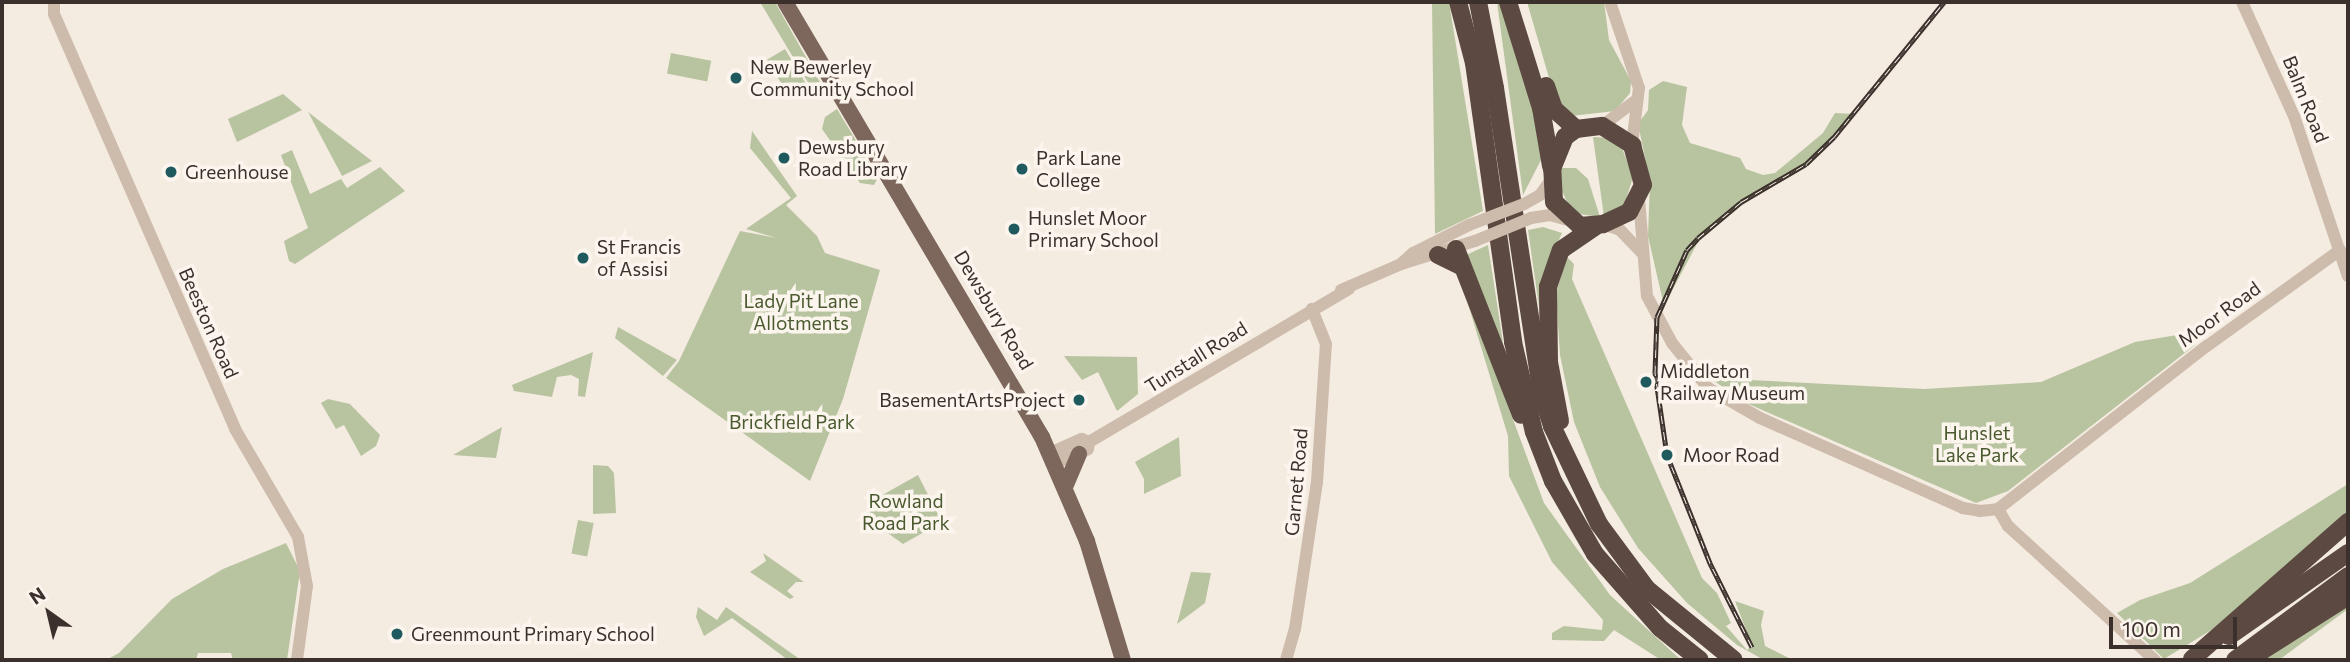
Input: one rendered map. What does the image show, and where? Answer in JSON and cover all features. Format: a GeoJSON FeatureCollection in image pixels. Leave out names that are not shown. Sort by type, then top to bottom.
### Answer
{"type":"FeatureCollection","features":[{"type":"Feature","properties":{"kind":"highway"},"geometry":{"type":"LineString","coordinates":[[1458,2],[1474,63],[1523,396],[1553,481]]}},
{"type":"Feature","properties":{"kind":"highway"},"geometry":{"type":"LineString","coordinates":[[1478,2],[1509,180]]}},
{"type":"Feature","properties":{"kind":"highway"},"geometry":{"type":"LineString","coordinates":[[1485,2],[1542,395],[1566,458],[1599,524],[1647,589],[1734,660]]}},
{"type":"Feature","properties":{"kind":"highway"},"geometry":{"type":"LineString","coordinates":[[1508,2],[1541,108],[1555,202],[1572,221],[1600,225]]}},
{"type":"Feature","properties":{"kind":"highway"},"geometry":{"type":"LineString","coordinates":[[1521,2],[1554,109],[1576,130]]}},
{"type":"Feature","properties":{"kind":"highway"},"geometry":{"type":"LineString","coordinates":[[1551,175],[1557,149],[1576,130],[1602,126],[1632,145],[1642,173],[1639,199],[1629,212],[1600,225],[1561,250],[1548,287],[1549,362],[1566,458]]}},
{"type":"Feature","properties":{"kind":"highway"},"geometry":{"type":"LineString","coordinates":[[1438,255],[1458,248],[1506,383],[1553,481],[1595,554],[1660,628],[1700,660]]}},
{"type":"Feature","properties":{"kind":"highway"},"geometry":{"type":"LineString","coordinates":[[2192,660],[2348,522]]}},
{"type":"Feature","properties":{"kind":"highway"},"geometry":{"type":"LineString","coordinates":[[2192,660],[2348,553]]}},
{"type":"Feature","properties":{"kind":"highway"},"geometry":{"type":"LineString","coordinates":[[2235,660],[2348,576]]}},
{"type":"Feature","properties":{"kind":"highway"},"geometry":{"type":"LineString","coordinates":[[2245,660],[2289,637],[2348,596]]}},
{"type":"Feature","properties":{"kind":"main road","name":"Dewsbury Road"},"geometry":{"type":"LineString","coordinates":[[785,2],[1053,458],[1099,575],[1123,660]]}},
{"type":"Feature","properties":{"kind":"main road"},"geometry":{"type":"LineString","coordinates":[[1065,487],[1084,448]]}},
{"type":"Feature","properties":{"kind":"street","name":"Beeston Road"},"geometry":{"type":"LineString","coordinates":[[54,2],[54,14],[235,429],[298,537],[307,586],[297,660]]}},
{"type":"Feature","properties":{"kind":"street"},"geometry":{"type":"LineString","coordinates":[[1610,2],[1637,79],[1632,145]]}},
{"type":"Feature","properties":{"kind":"street","name":"Balm Road"},"geometry":{"type":"LineString","coordinates":[[2242,2],[2294,116],[2343,253],[2348,276]]}},
{"type":"Feature","properties":{"kind":"street"},"geometry":{"type":"LineString","coordinates":[[1602,126],[1637,99]]}},
{"type":"Feature","properties":{"kind":"street","name":"Tunstall Road"},"geometry":{"type":"LineString","coordinates":[[1458,248],[1469,225],[1540,195],[1551,175]]}},
{"type":"Feature","properties":{"kind":"street"},"geometry":{"type":"LineString","coordinates":[[1639,199],[1647,296],[1663,328],[1689,368],[1720,397],[1962,508],[1997,509],[2008,526],[2155,660]]}},
{"type":"Feature","properties":{"kind":"street","name":"Tunstall Road"},"geometry":{"type":"LineString","coordinates":[[1401,264],[1413,253],[1458,248],[1531,218],[1550,215],[1572,221]]}},
{"type":"Feature","properties":{"kind":"street"},"geometry":{"type":"LineString","coordinates":[[1600,225],[1620,230],[1642,253]]}},
{"type":"Feature","properties":{"kind":"street","name":"Moor Road"},"geometry":{"type":"LineString","coordinates":[[1997,509],[2207,346],[2343,253]]}},
{"type":"Feature","properties":{"kind":"street","name":"Tunstall Road"},"geometry":{"type":"LineString","coordinates":[[1053,458],[1082,439],[1084,448],[1318,306],[1334,293],[1349,289],[1401,264],[1438,255]]}},
{"type":"Feature","properties":{"kind":"street","name":"Garnet Road"},"geometry":{"type":"LineString","coordinates":[[1286,660],[1310,543],[1318,468],[1326,344],[1318,306]]}},
{"type":"Feature","properties":{"kind":"green space"},"geometry":{"type":"Polygon","coordinates":[[[760,2],[775,2],[821,84],[812,89],[760,2]]]}},
{"type":"Feature","properties":{"kind":"green space"},"geometry":{"type":"Polygon","coordinates":[[[1432,2],[1449,2],[1483,211],[1435,234],[1432,2]]]}},
{"type":"Feature","properties":{"kind":"green space"},"geometry":{"type":"Polygon","coordinates":[[[1497,2],[1504,2],[1539,124],[1542,158],[1523,195],[1497,2]]]}},
{"type":"Feature","properties":{"kind":"green space"},"geometry":{"type":"Polygon","coordinates":[[[1527,2],[1604,2],[1609,40],[1631,81],[1630,93],[1615,111],[1571,116],[1554,95],[1527,2]]]}},
{"type":"Feature","properties":{"kind":"green space"},"geometry":{"type":"Polygon","coordinates":[[[785,49],[807,85],[789,96],[767,60],[785,49]]]}},
{"type":"Feature","properties":{"kind":"green space"},"geometry":{"type":"Polygon","coordinates":[[[671,53],[711,61],[707,81],[667,74],[671,53]]]}},
{"type":"Feature","properties":{"kind":"green space"},"geometry":{"type":"Polygon","coordinates":[[[1663,81],[1687,87],[1682,125],[1690,143],[1740,158],[1746,169],[1763,175],[1775,173],[1823,133],[1835,113],[1854,114],[1808,166],[1742,204],[1699,240],[1664,306],[1648,236],[1650,181],[1638,124],[1648,110],[1649,90],[1663,81]]]}},
{"type":"Feature","properties":{"kind":"green space"},"geometry":{"type":"Polygon","coordinates":[[[283,94],[302,110],[237,142],[228,119],[283,94]]]}},
{"type":"Feature","properties":{"kind":"green space"},"geometry":{"type":"Polygon","coordinates":[[[837,109],[878,177],[874,185],[860,183],[822,129],[825,117],[837,109]]]}},
{"type":"Feature","properties":{"kind":"green space"},"geometry":{"type":"Polygon","coordinates":[[[308,112],[372,161],[342,176],[308,112]]]}},
{"type":"Feature","properties":{"kind":"green space"},"geometry":{"type":"Polygon","coordinates":[[[752,131],[797,196],[786,205],[817,236],[825,253],[880,270],[843,399],[810,481],[666,378],[679,361],[740,231],[777,238],[746,229],[791,198],[750,148],[752,131]]]}},
{"type":"Feature","properties":{"kind":"green space"},"geometry":{"type":"Polygon","coordinates":[[[1593,137],[1610,138],[1622,148],[1633,177],[1624,206],[1604,217],[1593,137]]]}},
{"type":"Feature","properties":{"kind":"green space"},"geometry":{"type":"Polygon","coordinates":[[[292,150],[310,194],[341,179],[347,188],[380,167],[405,191],[295,264],[289,261],[284,241],[308,228],[281,155],[292,150]]]}},
{"type":"Feature","properties":{"kind":"green space"},"geometry":{"type":"Polygon","coordinates":[[[1561,168],[1576,168],[1588,179],[1600,217],[1579,214],[1570,208],[1561,189],[1561,168]]]}},
{"type":"Feature","properties":{"kind":"green space"},"geometry":{"type":"Polygon","coordinates":[[[1543,227],[1562,233],[1548,266],[1548,369],[1528,230],[1543,227]]]}},
{"type":"Feature","properties":{"kind":"green space"},"geometry":{"type":"Polygon","coordinates":[[[1488,245],[1508,375],[1464,256],[1488,245]]]}},
{"type":"Feature","properties":{"kind":"green space"},"geometry":{"type":"Polygon","coordinates":[[[1567,257],[1574,264],[1572,279],[1702,578],[1717,593],[1731,623],[1726,626],[1747,650],[1752,646],[1735,601],[1764,611],[1761,625],[1765,646],[1793,660],[1764,660],[1737,645],[1687,603],[1638,548],[1600,487],[1574,422],[1560,355],[1556,293],[1567,257]]]}},
{"type":"Feature","properties":{"kind":"green space"},"geometry":{"type":"Polygon","coordinates":[[[1458,271],[1544,503],[1610,595],[1681,660],[1661,660],[1614,630],[1604,641],[1552,640],[1552,633],[1564,626],[1602,630],[1603,620],[1552,562],[1509,476],[1508,436],[1458,271]]]}},
{"type":"Feature","properties":{"kind":"green space"},"geometry":{"type":"Polygon","coordinates":[[[618,327],[677,360],[663,376],[615,338],[618,327]]]}},
{"type":"Feature","properties":{"kind":"green space","name":"Hunslet Lake Park"},"geometry":{"type":"Polygon","coordinates":[[[2189,333],[2195,345],[2008,491],[1976,503],[1744,402],[1710,378],[1924,389],[2041,382],[2135,342],[2189,333]]]}},
{"type":"Feature","properties":{"kind":"green space"},"geometry":{"type":"Polygon","coordinates":[[[593,352],[585,397],[578,396],[579,379],[571,375],[557,377],[552,397],[514,391],[512,385],[593,352]]]}},
{"type":"Feature","properties":{"kind":"green space"},"geometry":{"type":"Polygon","coordinates":[[[1064,356],[1137,357],[1138,394],[1117,411],[1098,372],[1082,380],[1064,356]]]}},
{"type":"Feature","properties":{"kind":"green space"},"geometry":{"type":"Polygon","coordinates":[[[328,399],[350,404],[380,435],[376,446],[361,456],[344,425],[336,429],[321,403],[328,399]]]}},
{"type":"Feature","properties":{"kind":"green space"},"geometry":{"type":"Polygon","coordinates":[[[502,427],[496,458],[453,455],[502,427]]]}},
{"type":"Feature","properties":{"kind":"green space"},"geometry":{"type":"Polygon","coordinates":[[[1179,437],[1181,476],[1144,494],[1144,479],[1135,462],[1179,437]]]}},
{"type":"Feature","properties":{"kind":"green space"},"geometry":{"type":"Polygon","coordinates":[[[593,465],[608,466],[614,473],[616,513],[593,514],[593,465]]]}},
{"type":"Feature","properties":{"kind":"green space","name":"Rowland Road Park"},"geometry":{"type":"Polygon","coordinates":[[[918,475],[942,522],[903,544],[867,518],[877,498],[918,475]]]}},
{"type":"Feature","properties":{"kind":"green space"},"geometry":{"type":"Polygon","coordinates":[[[2348,484],[2348,515],[2213,629],[2164,659],[2117,613],[2140,600],[2190,583],[2348,484]]]}},
{"type":"Feature","properties":{"kind":"green space"},"geometry":{"type":"Polygon","coordinates":[[[578,520],[594,523],[587,556],[572,553],[578,520]]]}},
{"type":"Feature","properties":{"kind":"green space"},"geometry":{"type":"Polygon","coordinates":[[[286,543],[300,571],[287,660],[233,660],[231,653],[198,653],[196,660],[106,660],[119,653],[172,599],[223,569],[286,543]]]}},
{"type":"Feature","properties":{"kind":"green space"},"geometry":{"type":"Polygon","coordinates":[[[763,553],[804,582],[796,582],[787,591],[794,597],[790,599],[750,572],[766,561],[763,553]]]}},
{"type":"Feature","properties":{"kind":"green space"},"geometry":{"type":"Polygon","coordinates":[[[1191,572],[1211,573],[1205,603],[1177,624],[1191,572]]]}},
{"type":"Feature","properties":{"kind":"green space"},"geometry":{"type":"Polygon","coordinates":[[[2348,602],[2348,609],[2279,660],[2261,660],[2348,602]]]}},
{"type":"Feature","properties":{"kind":"green space"},"geometry":{"type":"Polygon","coordinates":[[[698,607],[717,620],[726,607],[801,660],[788,660],[732,618],[704,636],[696,617],[698,607]]]}},
{"type":"Feature","properties":{"kind":"railway"},"geometry":{"type":"LineString","coordinates":[[1752,647],[1710,563],[1667,455],[1655,373],[1657,317],[1687,250],[1741,202],[1806,164],[1834,137],[1944,2]]}},
{"type":"Feature","properties":{"kind":"place","name":"New Bewerley Community School"},"geometry":{"type":"Point","coordinates":[736,78]}},
{"type":"Feature","properties":{"kind":"place","name":"Dewsbury Road Library"},"geometry":{"type":"Point","coordinates":[784,158]}},
{"type":"Feature","properties":{"kind":"place","name":"Park Lane College"},"geometry":{"type":"Point","coordinates":[1022,169]}},
{"type":"Feature","properties":{"kind":"place","name":"Greenhouse"},"geometry":{"type":"Point","coordinates":[171,172]}},
{"type":"Feature","properties":{"kind":"place","name":"Hunslet Moor Primary School"},"geometry":{"type":"Point","coordinates":[1014,229]}},
{"type":"Feature","properties":{"kind":"place","name":"St Francis of Assisi"},"geometry":{"type":"Point","coordinates":[583,258]}},
{"type":"Feature","properties":{"kind":"place","name":"Middleton Railway Museum"},"geometry":{"type":"Point","coordinates":[1646,382]}},
{"type":"Feature","properties":{"kind":"place","name":"BasementArtsProject"},"geometry":{"type":"Point","coordinates":[1079,400]}},
{"type":"Feature","properties":{"kind":"place","name":"Moor Road"},"geometry":{"type":"Point","coordinates":[1667,455]}},
{"type":"Feature","properties":{"kind":"place","name":"Greenmount Primary School"},"geometry":{"type":"Point","coordinates":[397,634]}},
{"type":"Feature","properties":{"kind":"park label","name":"Lady Pit Lane Allotments"},"geometry":{"type":"Point","coordinates":[801,312]}},
{"type":"Feature","properties":{"kind":"park label","name":"Brickfield Park"},"geometry":{"type":"Point","coordinates":[792,422]}}]}
